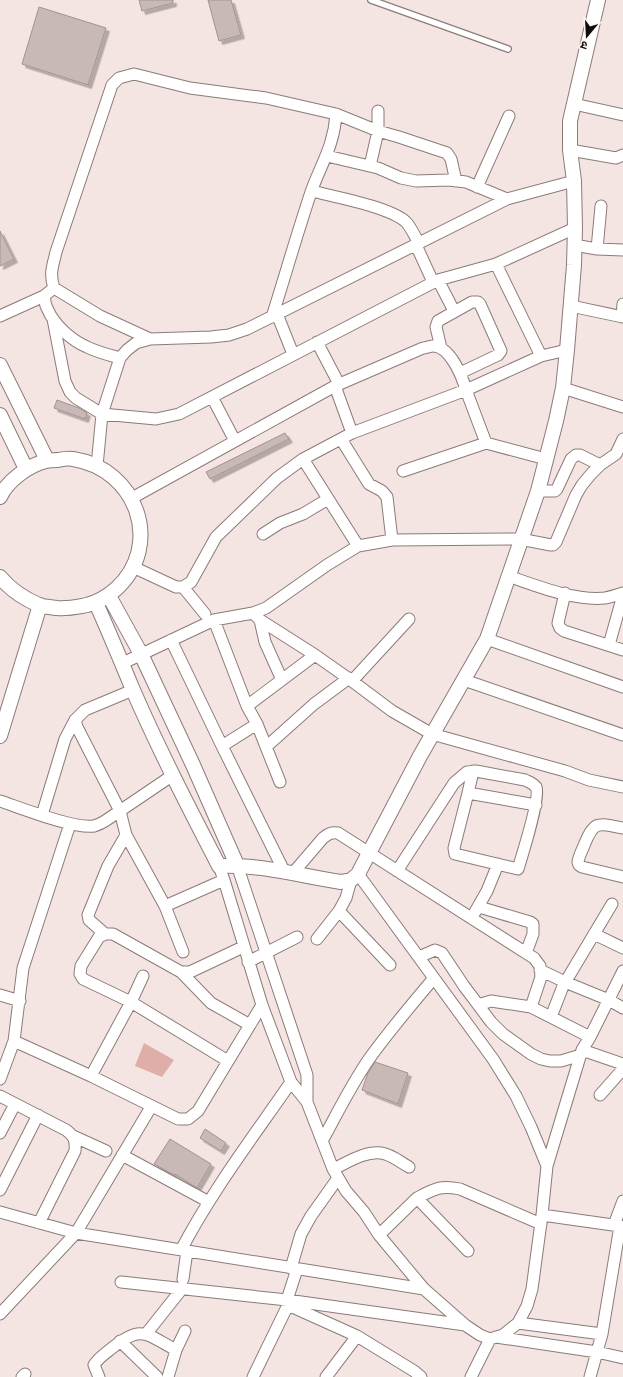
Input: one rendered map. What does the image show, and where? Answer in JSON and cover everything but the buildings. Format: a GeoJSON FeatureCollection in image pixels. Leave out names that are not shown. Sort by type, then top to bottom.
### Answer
{"type":"FeatureCollection","features":[{"type":"Feature","properties":{"kind":"street"},"geometry":{"type":"LineString","coordinates":[[317,940],[339,911],[354,877],[432,734],[487,639],[520,539],[538,491],[563,388],[571,306],[575,228],[574,181],[570,150],[570,121],[598,0]]}},
{"type":"Feature","properties":{"kind":"street"},"geometry":{"type":"LineString","coordinates":[[150,339],[100,316],[54,288],[51,278],[56,252],[112,85],[119,78],[134,74],[190,88],[266,98],[336,114],[378,131],[447,153],[451,159],[456,181]]}},
{"type":"Feature","properties":{"kind":"street"},"geometry":{"type":"LineString","coordinates":[[574,104],[623,115]]}},
{"type":"Feature","properties":{"kind":"street"},"geometry":{"type":"LineString","coordinates":[[370,166],[378,131],[378,110]]}},
{"type":"Feature","properties":{"kind":"street"},"geometry":{"type":"LineString","coordinates":[[293,354],[274,316],[312,191],[327,156],[335,130],[336,114]]}},
{"type":"Feature","properties":{"kind":"street"},"geometry":{"type":"LineString","coordinates":[[477,187],[509,116]]}},
{"type":"Feature","properties":{"kind":"street"},"geometry":{"type":"LineString","coordinates":[[570,150],[616,158],[623,155]]}},
{"type":"Feature","properties":{"kind":"street"},"geometry":{"type":"LineString","coordinates":[[327,156],[370,166],[401,178],[416,181],[466,182],[507,199]]}},
{"type":"Feature","properties":{"kind":"street"},"geometry":{"type":"LineString","coordinates":[[98,466],[102,414],[120,358],[127,350],[136,344],[150,339],[229,335],[246,329],[507,199],[574,181]]}},
{"type":"Feature","properties":{"kind":"street"},"geometry":{"type":"LineString","coordinates":[[312,191],[374,207],[392,214],[406,222],[435,281],[454,311]]}},
{"type":"Feature","properties":{"kind":"street"},"geometry":{"type":"LineString","coordinates":[[597,249],[601,206]]}},
{"type":"Feature","properties":{"kind":"street"},"geometry":{"type":"LineString","coordinates":[[53,319],[65,381],[70,392],[76,398],[102,414],[156,419],[179,414],[435,281],[496,264],[575,228]]}},
{"type":"Feature","properties":{"kind":"street"},"geometry":{"type":"LineString","coordinates":[[574,245],[597,249],[623,250]]}},
{"type":"Feature","properties":{"kind":"street"},"geometry":{"type":"LineString","coordinates":[[496,264],[541,356]]}},
{"type":"Feature","properties":{"kind":"street"},"geometry":{"type":"LineString","coordinates":[[0,316],[44,296],[54,288]]}},
{"type":"Feature","properties":{"kind":"street"},"geometry":{"type":"LineString","coordinates":[[44,296],[47,308],[53,319],[60,328],[74,340],[87,348],[120,358]]}},
{"type":"Feature","properties":{"kind":"street"},"geometry":{"type":"LineString","coordinates":[[440,348],[436,324],[454,311],[472,302],[478,302],[501,351],[498,355],[460,373]]}},
{"type":"Feature","properties":{"kind":"street"},"geometry":{"type":"LineString","coordinates":[[571,306],[622,317],[623,304]]}},
{"type":"Feature","properties":{"kind":"street"},"geometry":{"type":"LineString","coordinates":[[317,342],[337,385],[352,433]]}},
{"type":"Feature","properties":{"kind":"street"},"geometry":{"type":"LineString","coordinates":[[132,498],[337,385],[423,348],[433,346],[445,351],[460,373],[486,443]]}},
{"type":"Feature","properties":{"kind":"street"},"geometry":{"type":"LineString","coordinates":[[133,567],[176,587],[183,587],[191,582],[216,537],[277,478],[303,459],[352,433],[466,390],[541,356],[567,350]]}},
{"type":"Feature","properties":{"kind":"street"},"geometry":{"type":"LineString","coordinates":[[0,365],[47,460]]}},
{"type":"Feature","properties":{"kind":"street"},"geometry":{"type":"LineString","coordinates":[[563,388],[623,407]]}},
{"type":"Feature","properties":{"kind":"street"},"geometry":{"type":"LineString","coordinates":[[212,397],[235,441]]}},
{"type":"Feature","properties":{"kind":"street"},"geometry":{"type":"LineString","coordinates":[[0,415],[26,469]]}},
{"type":"Feature","properties":{"kind":"street"},"geometry":{"type":"LineString","coordinates":[[341,439],[369,484],[382,491],[387,497],[392,540]]}},
{"type":"Feature","properties":{"kind":"street"},"geometry":{"type":"LineString","coordinates":[[257,617],[266,608],[327,564],[358,546],[392,540],[520,539],[553,545],[556,542],[576,495],[582,485],[600,465],[620,455],[623,439]]}},
{"type":"Feature","properties":{"kind":"street"},"geometry":{"type":"LineString","coordinates":[[403,471],[486,443],[546,459]]}},
{"type":"Feature","properties":{"kind":"street"},"geometry":{"type":"LineString","coordinates":[[538,491],[555,491],[571,459],[576,455],[600,465]]}},
{"type":"Feature","properties":{"kind":"street"},"geometry":{"type":"LineString","coordinates":[[0,497],[3,490],[26,469],[47,460],[72,459],[98,466],[111,474],[123,485],[132,498],[140,521],[140,544],[133,567],[123,583],[109,596],[96,603],[68,609],[40,605],[17,593],[0,577]]}},
{"type":"Feature","properties":{"kind":"street"},"geometry":{"type":"LineString","coordinates":[[303,459],[358,546]]}},
{"type":"Feature","properties":{"kind":"street"},"geometry":{"type":"LineString","coordinates":[[263,534],[280,523],[303,514],[328,500]]}},
{"type":"Feature","properties":{"kind":"street"},"geometry":{"type":"LineString","coordinates":[[508,576],[584,598],[605,598],[623,594],[609,645]]}},
{"type":"Feature","properties":{"kind":"street"},"geometry":{"type":"LineString","coordinates":[[183,587],[209,617],[257,724],[280,782]]}},
{"type":"Feature","properties":{"kind":"street"},"geometry":{"type":"LineString","coordinates":[[565,593],[558,624],[560,628],[564,631],[623,650]]}},
{"type":"Feature","properties":{"kind":"street"},"geometry":{"type":"LineString","coordinates":[[109,596],[141,654],[193,765],[237,865],[307,1075],[307,1102]]}},
{"type":"Feature","properties":{"kind":"street"},"geometry":{"type":"LineString","coordinates":[[96,603],[123,663],[133,690],[173,775],[219,866],[262,1005],[291,1082],[307,1102],[335,1173],[346,1191],[424,1289],[465,1325],[480,1335],[597,1352],[623,1358]]}},
{"type":"Feature","properties":{"kind":"street"},"geometry":{"type":"LineString","coordinates":[[0,736],[40,605]]}},
{"type":"Feature","properties":{"kind":"street"},"geometry":{"type":"LineString","coordinates":[[123,663],[171,640],[209,617],[241,614],[257,617],[351,680],[392,711],[432,734],[564,771],[589,780],[623,787]]}},
{"type":"Feature","properties":{"kind":"street"},"geometry":{"type":"LineString","coordinates":[[257,617],[265,642],[282,680]]}},
{"type":"Feature","properties":{"kind":"street"},"geometry":{"type":"LineString","coordinates":[[266,747],[314,704],[351,680],[409,619]]}},
{"type":"Feature","properties":{"kind":"street"},"geometry":{"type":"LineString","coordinates":[[487,639],[623,687]]}},
{"type":"Feature","properties":{"kind":"street"},"geometry":{"type":"LineString","coordinates":[[171,640],[222,746],[289,872]]}},
{"type":"Feature","properties":{"kind":"street"},"geometry":{"type":"LineString","coordinates":[[248,706],[315,655]]}},
{"type":"Feature","properties":{"kind":"street"},"geometry":{"type":"LineString","coordinates":[[464,680],[623,734]]}},
{"type":"Feature","properties":{"kind":"street"},"geometry":{"type":"LineString","coordinates":[[42,815],[65,739],[75,720],[85,710],[133,690]]}},
{"type":"Feature","properties":{"kind":"street"},"geometry":{"type":"LineString","coordinates":[[75,720],[77,727],[120,811],[126,835],[165,906],[183,952]]}},
{"type":"Feature","properties":{"kind":"street"},"geometry":{"type":"LineString","coordinates":[[222,746],[257,724]]}},
{"type":"Feature","properties":{"kind":"street"},"geometry":{"type":"LineString","coordinates":[[397,871],[454,783],[462,775],[473,771],[531,782],[536,787],[536,805],[518,869],[455,854],[454,851],[473,771]]}},
{"type":"Feature","properties":{"kind":"street"},"geometry":{"type":"LineString","coordinates":[[0,801],[70,824],[94,826],[105,821],[173,775]]}},
{"type":"Feature","properties":{"kind":"street"},"geometry":{"type":"LineString","coordinates":[[468,793],[536,805]]}},
{"type":"Feature","properties":{"kind":"street"},"geometry":{"type":"LineString","coordinates":[[0,1079],[14,1041],[23,968],[70,824]]}},
{"type":"Feature","properties":{"kind":"street"},"geometry":{"type":"LineString","coordinates":[[623,828],[602,824],[595,826],[591,830],[578,862],[582,867],[623,877]]}},
{"type":"Feature","properties":{"kind":"street"},"geometry":{"type":"LineString","coordinates":[[289,872],[328,834],[333,832],[338,833],[534,958],[540,966],[541,977],[531,1007]]}},
{"type":"Feature","properties":{"kind":"street"},"geometry":{"type":"LineString","coordinates":[[105,934],[89,920],[88,915],[108,866],[126,835]]}},
{"type":"Feature","properties":{"kind":"street"},"geometry":{"type":"LineString","coordinates":[[471,918],[479,907],[498,864]]}},
{"type":"Feature","properties":{"kind":"street"},"geometry":{"type":"LineString","coordinates":[[219,866],[237,865],[289,872],[342,882],[354,877]]}},
{"type":"Feature","properties":{"kind":"street"},"geometry":{"type":"LineString","coordinates":[[354,877],[419,957],[492,1059],[516,1096],[547,1166]]}},
{"type":"Feature","properties":{"kind":"street"},"geometry":{"type":"LineString","coordinates":[[165,906],[224,880]]}},
{"type":"Feature","properties":{"kind":"street"},"geometry":{"type":"LineString","coordinates":[[552,1017],[566,982],[612,904]]}},
{"type":"Feature","properties":{"kind":"street"},"geometry":{"type":"LineString","coordinates":[[479,907],[533,924],[533,934],[526,953]]}},
{"type":"Feature","properties":{"kind":"street"},"geometry":{"type":"LineString","coordinates":[[339,911],[390,966]]}},
{"type":"Feature","properties":{"kind":"street"},"geometry":{"type":"LineString","coordinates":[[228,1061],[131,1002],[83,979],[80,974],[81,966],[99,937],[105,934],[113,934],[181,972],[211,1003],[250,1025]]}},
{"type":"Feature","properties":{"kind":"street"},"geometry":{"type":"LineString","coordinates":[[594,934],[623,948]]}},
{"type":"Feature","properties":{"kind":"street"},"geometry":{"type":"LineString","coordinates":[[248,962],[298,937]]}},
{"type":"Feature","properties":{"kind":"street"},"geometry":{"type":"LineString","coordinates":[[181,972],[190,972],[243,947]]}},
{"type":"Feature","properties":{"kind":"street"},"geometry":{"type":"LineString","coordinates":[[419,957],[436,950],[442,953],[491,1022],[503,1034],[530,1054],[550,1061],[562,1061],[581,1053],[623,1064]]}},
{"type":"Feature","properties":{"kind":"street"},"geometry":{"type":"LineString","coordinates":[[540,970],[609,1000],[623,1008]]}},
{"type":"Feature","properties":{"kind":"street"},"geometry":{"type":"LineString","coordinates":[[471,1377],[493,1338],[503,1335],[518,1323],[527,1306],[532,1289],[547,1166],[581,1053],[623,971]]}},
{"type":"Feature","properties":{"kind":"street"},"geometry":{"type":"LineString","coordinates":[[91,1076],[131,1002],[143,976]]}},
{"type":"Feature","properties":{"kind":"street"},"geometry":{"type":"LineString","coordinates":[[322,1141],[369,1059],[434,978]]}},
{"type":"Feature","properties":{"kind":"street"},"geometry":{"type":"LineString","coordinates":[[0,995],[20,1001]]}},
{"type":"Feature","properties":{"kind":"street"},"geometry":{"type":"LineString","coordinates":[[478,1005],[491,1001],[531,1007],[590,1037]]}},
{"type":"Feature","properties":{"kind":"street"},"geometry":{"type":"LineString","coordinates":[[14,1041],[91,1076],[178,1119],[188,1119],[198,1111],[262,1005]]}},
{"type":"Feature","properties":{"kind":"street"},"geometry":{"type":"LineString","coordinates":[[600,1095],[623,1069]]}},
{"type":"Feature","properties":{"kind":"street"},"geometry":{"type":"LineString","coordinates":[[146,1334],[182,1284],[184,1251],[194,1225],[291,1082]]}},
{"type":"Feature","properties":{"kind":"street"},"geometry":{"type":"LineString","coordinates":[[0,1096],[66,1130],[73,1136],[106,1151]]}},
{"type":"Feature","properties":{"kind":"street"},"geometry":{"type":"LineString","coordinates":[[0,1133],[15,1104]]}},
{"type":"Feature","properties":{"kind":"street"},"geometry":{"type":"LineString","coordinates":[[0,1314],[76,1233],[151,1106]]}},
{"type":"Feature","properties":{"kind":"street"},"geometry":{"type":"LineString","coordinates":[[0,1190],[38,1115]]}},
{"type":"Feature","properties":{"kind":"street"},"geometry":{"type":"LineString","coordinates":[[39,1223],[75,1151],[76,1142],[73,1136]]}},
{"type":"Feature","properties":{"kind":"street"},"geometry":{"type":"LineString","coordinates":[[253,1377],[288,1302],[301,1234],[335,1173],[368,1153],[381,1153],[391,1156],[409,1167]]}},
{"type":"Feature","properties":{"kind":"street"},"geometry":{"type":"LineString","coordinates":[[122,1155],[209,1202]]}},
{"type":"Feature","properties":{"kind":"street"},"geometry":{"type":"LineString","coordinates":[[379,1234],[417,1198],[435,1189],[448,1187],[541,1220],[619,1226]]}},
{"type":"Feature","properties":{"kind":"street"},"geometry":{"type":"LineString","coordinates":[[417,1198],[468,1251]]}},
{"type":"Feature","properties":{"kind":"street"},"geometry":{"type":"LineString","coordinates":[[590,1377],[602,1334],[623,1201]]}},
{"type":"Feature","properties":{"kind":"street"},"geometry":{"type":"LineString","coordinates":[[0,1212],[76,1233],[424,1289]]}},
{"type":"Feature","properties":{"kind":"street"},"geometry":{"type":"LineString","coordinates":[[121,1282],[182,1284],[288,1302],[465,1325]]}},
{"type":"Feature","properties":{"kind":"street"},"geometry":{"type":"LineString","coordinates":[[288,1302],[357,1336],[421,1377]]}},
{"type":"Feature","properties":{"kind":"street"},"geometry":{"type":"LineString","coordinates":[[518,1323],[602,1334]]}},
{"type":"Feature","properties":{"kind":"street"},"geometry":{"type":"LineString","coordinates":[[168,1377],[176,1350],[185,1330]]}},
{"type":"Feature","properties":{"kind":"street"},"geometry":{"type":"LineString","coordinates":[[99,1377],[94,1366],[97,1360],[132,1334],[146,1334],[176,1350]]}},
{"type":"Feature","properties":{"kind":"street"},"geometry":{"type":"LineString","coordinates":[[326,1377],[357,1336]]}},
{"type":"Feature","properties":{"kind":"street"},"geometry":{"type":"LineString","coordinates":[[120,1342],[157,1377]]}},
{"type":"Feature","properties":{"kind":"lane"},"geometry":{"type":"LineString","coordinates":[[372,0],[508,49]]}},
{"type":"Feature","properties":{"kind":"shaded area"},"geometry":{"type":"Polygon","coordinates":[[[144,1043],[174,1060],[162,1077],[135,1066],[144,1043]]]}}]}
